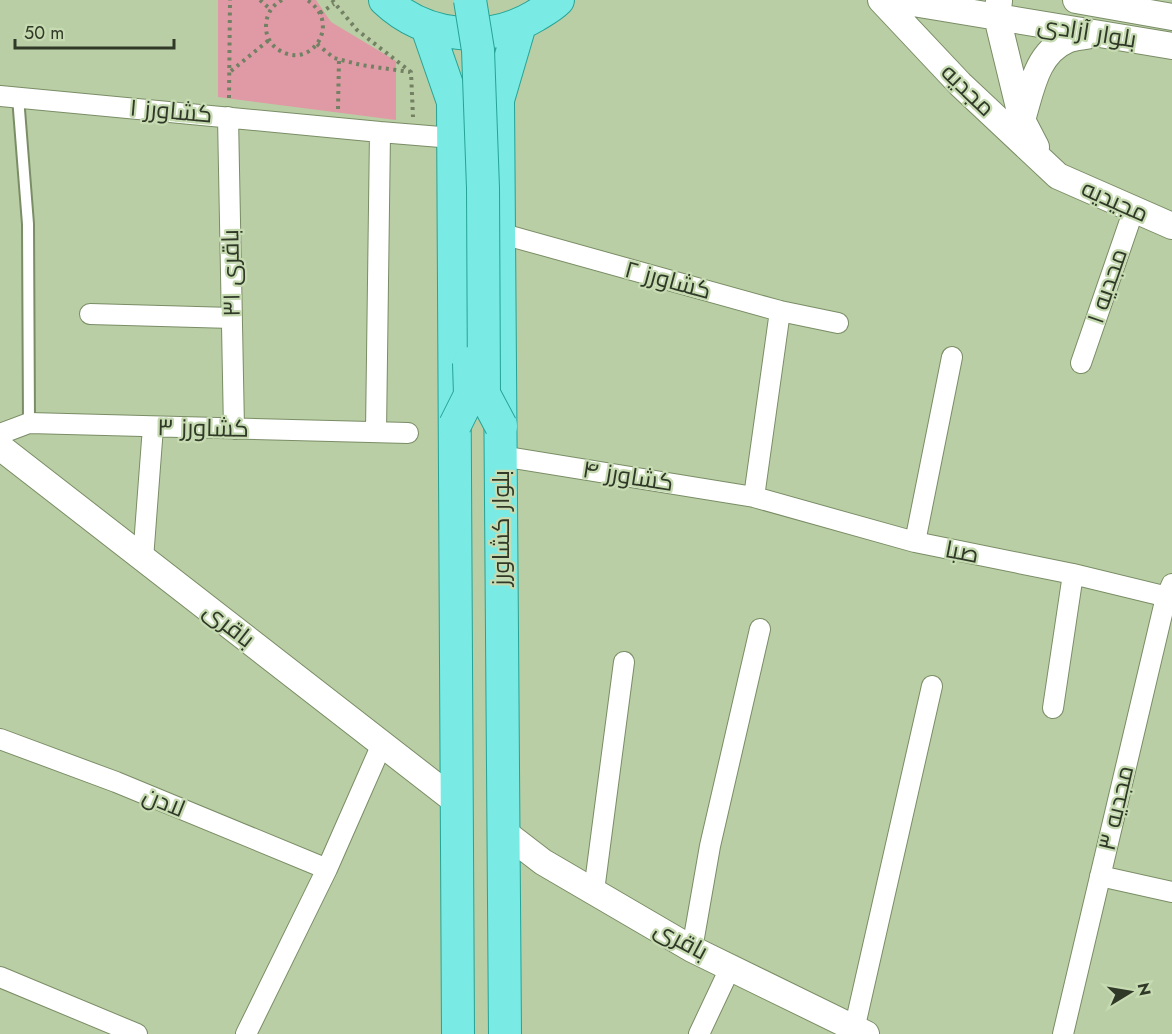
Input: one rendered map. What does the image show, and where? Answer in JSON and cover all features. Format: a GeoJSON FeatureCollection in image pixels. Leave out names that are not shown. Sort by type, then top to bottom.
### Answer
{"type":"FeatureCollection","features":[{"type":"Feature","properties":{"kind":"main road"},"geometry":{"type":"LineString","coordinates":[[385,0],[397,11],[427,27],[458,34],[490,33],[520,25],[558,0]]}},
{"type":"Feature","properties":{"kind":"main road"},"geometry":{"type":"LineString","coordinates":[[451,0],[466,104],[470,394],[455,425]]}},
{"type":"Feature","properties":{"kind":"main road"},"geometry":{"type":"LineString","coordinates":[[470,0],[478,50],[483,188],[484,394],[501,441]]}},
{"type":"Feature","properties":{"kind":"main road","name":"بلوار کشاورز"},"geometry":{"type":"LineString","coordinates":[[505,1034],[498,100],[520,25]]}},
{"type":"Feature","properties":{"kind":"main road","name":"بلوار کشاورز"},"geometry":{"type":"LineString","coordinates":[[427,27],[453,102],[458,1034]]}},
{"type":"Feature","properties":{"kind":"street","name":"مجدیه"},"geometry":{"type":"LineString","coordinates":[[880,0],[960,84],[1058,176]]}},
{"type":"Feature","properties":{"kind":"street","name":"بلوار آزادی"},"geometry":{"type":"LineString","coordinates":[[895,0],[998,9],[1100,33],[1172,46]]}},
{"type":"Feature","properties":{"kind":"street"},"geometry":{"type":"LineString","coordinates":[[1076,0],[1172,17]]}},
{"type":"Feature","properties":{"kind":"street"},"geometry":{"type":"LineString","coordinates":[[998,9],[1022,120],[1032,143],[1058,176]]}},
{"type":"Feature","properties":{"kind":"street"},"geometry":{"type":"LineString","coordinates":[[1022,120],[1039,65],[1051,51],[1067,40],[1100,33]]}},
{"type":"Feature","properties":{"kind":"street","name":"کشاورز ۱"},"geometry":{"type":"LineString","coordinates":[[9,97],[453,138]]}},
{"type":"Feature","properties":{"kind":"street","name":"باقری ۳۱"},"geometry":{"type":"LineString","coordinates":[[228,117],[234,429]]}},
{"type":"Feature","properties":{"kind":"street"},"geometry":{"type":"LineString","coordinates":[[376,432],[380,132]]}},
{"type":"Feature","properties":{"kind":"street","name":"مجیدیه"},"geometry":{"type":"LineString","coordinates":[[1058,176],[1172,226]]}},
{"type":"Feature","properties":{"kind":"street","name":"مجدیه ۱"},"geometry":{"type":"LineString","coordinates":[[1081,363],[1134,209]]}},
{"type":"Feature","properties":{"kind":"street","name":"کشاورز ۲"},"geometry":{"type":"LineString","coordinates":[[499,233],[780,311],[838,322]]}},
{"type":"Feature","properties":{"kind":"street"},"geometry":{"type":"LineString","coordinates":[[754,497],[780,311]]}},
{"type":"Feature","properties":{"kind":"street"},"geometry":{"type":"LineString","coordinates":[[90,314],[232,318]]}},
{"type":"Feature","properties":{"kind":"street"},"geometry":{"type":"LineString","coordinates":[[915,542],[952,357]]}},
{"type":"Feature","properties":{"kind":"street","name":"کشاورز ۳"},"geometry":{"type":"LineString","coordinates":[[0,434],[29,423],[408,433]]}},
{"type":"Feature","properties":{"kind":"street"},"geometry":{"type":"LineString","coordinates":[[144,559],[153,427]]}},
{"type":"Feature","properties":{"kind":"street","name":"کشاورز ۴"},"geometry":{"type":"LineString","coordinates":[[501,441],[754,497]]}},
{"type":"Feature","properties":{"kind":"street","name":"باقری"},"geometry":{"type":"LineString","coordinates":[[0,447],[458,803]]}},
{"type":"Feature","properties":{"kind":"street","name":"صبا"},"geometry":{"type":"LineString","coordinates":[[754,497],[915,542],[1170,593]]}},
{"type":"Feature","properties":{"kind":"street"},"geometry":{"type":"LineString","coordinates":[[1053,708],[1073,574]]}},
{"type":"Feature","properties":{"kind":"street","name":"مجدیه ۳"},"geometry":{"type":"LineString","coordinates":[[1063,1034],[1170,593]]}},
{"type":"Feature","properties":{"kind":"street"},"geometry":{"type":"LineString","coordinates":[[692,949],[710,846],[760,629]]}},
{"type":"Feature","properties":{"kind":"street"},"geometry":{"type":"LineString","coordinates":[[594,891],[624,662]]}},
{"type":"Feature","properties":{"kind":"street"},"geometry":{"type":"LineString","coordinates":[[860,1032],[932,687]]}},
{"type":"Feature","properties":{"kind":"street","name":"لادن"},"geometry":{"type":"LineString","coordinates":[[0,739],[116,782],[327,869]]}},
{"type":"Feature","properties":{"kind":"street"},"geometry":{"type":"LineString","coordinates":[[246,1034],[327,869],[382,744]]}},
{"type":"Feature","properties":{"kind":"street","name":"باقری"},"geometry":{"type":"LineString","coordinates":[[504,832],[543,862],[692,949],[731,966],[860,1032]]}},
{"type":"Feature","properties":{"kind":"street"},"geometry":{"type":"LineString","coordinates":[[1100,876],[1172,892]]}},
{"type":"Feature","properties":{"kind":"street"},"geometry":{"type":"LineString","coordinates":[[699,1034],[731,966]]}},
{"type":"Feature","properties":{"kind":"street"},"geometry":{"type":"LineString","coordinates":[[0,977],[137,1034]]}},
{"type":"Feature","properties":{"kind":"lane"},"geometry":{"type":"LineString","coordinates":[[9,97],[28,224],[29,423]]}},
{"type":"Feature","properties":{"kind":"path"},"geometry":{"type":"LineString","coordinates":[[228,117],[231,71],[230,0]]}},
{"type":"Feature","properties":{"kind":"path"},"geometry":{"type":"LineString","coordinates":[[260,0],[270,9]]}},
{"type":"Feature","properties":{"kind":"path"},"geometry":{"type":"LineString","coordinates":[[282,0],[270,9],[266,25],[269,40],[284,54],[294,55],[304,54],[317,44],[323,32],[320,13],[307,0]]}},
{"type":"Feature","properties":{"kind":"path"},"geometry":{"type":"LineString","coordinates":[[320,13],[333,2],[357,30],[411,72],[414,134]]}},
{"type":"Feature","properties":{"kind":"path"},"geometry":{"type":"LineString","coordinates":[[231,71],[269,40]]}},
{"type":"Feature","properties":{"kind":"path"},"geometry":{"type":"LineString","coordinates":[[317,44],[334,58],[411,72]]}},
{"type":"Feature","properties":{"kind":"path"},"geometry":{"type":"LineString","coordinates":[[339,59],[339,127]]}},
{"type":"Feature","properties":{"kind":"shaded area"},"geometry":{"type":"Polygon","coordinates":[[[218,0],[316,0],[331,22],[396,61],[396,120],[218,97],[218,0]]]}}]}
